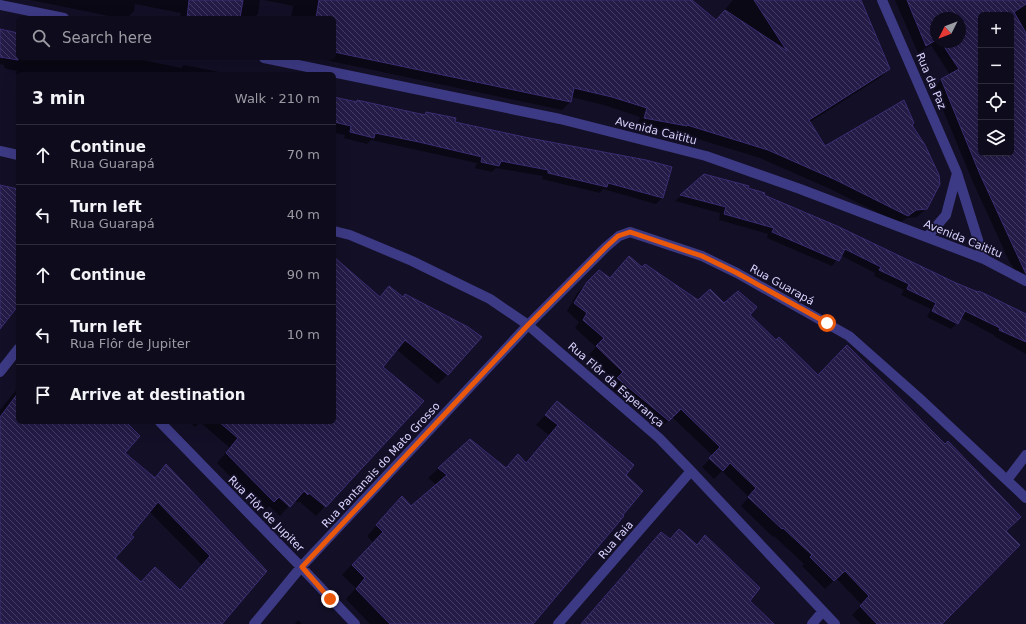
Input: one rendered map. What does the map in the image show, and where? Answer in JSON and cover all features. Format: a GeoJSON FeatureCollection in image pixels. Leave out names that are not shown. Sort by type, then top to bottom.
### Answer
{"type":"FeatureCollection","features":[{"type":"Feature","properties":{"kind":"street","name":"Rua da Paz"},"geometry":{"type":"LineString","coordinates":[[882,0],[957,172],[984,259]]}},
{"type":"Feature","properties":{"kind":"street"},"geometry":{"type":"LineString","coordinates":[[0,5],[54,16]]}},
{"type":"Feature","properties":{"kind":"street","name":"Avenida Caititu"},"geometry":{"type":"LineString","coordinates":[[274,60],[332,72]]}},
{"type":"Feature","properties":{"kind":"street","name":"Avenida Caititu"},"geometry":{"type":"LineString","coordinates":[[336,73],[560,119],[706,156],[800,189],[984,259],[1026,280]]}},
{"type":"Feature","properties":{"kind":"street"},"geometry":{"type":"LineString","coordinates":[[0,151],[16,155]]}},
{"type":"Feature","properties":{"kind":"street"},"geometry":{"type":"LineString","coordinates":[[927,237],[946,215],[957,172]]}},
{"type":"Feature","properties":{"kind":"street","name":"Rua Flôr da Esperança"},"geometry":{"type":"LineString","coordinates":[[336,232],[350,235],[419,264],[490,299],[528,325],[659,438],[835,624]]}},
{"type":"Feature","properties":{"kind":"street","name":"Rua Guarapá"},"geometry":{"type":"LineString","coordinates":[[528,325],[618,236],[630,232],[702,256],[737,273],[849,336],[919,398],[1026,498]]}},
{"type":"Feature","properties":{"kind":"street","name":"Rua Pantanais do Mato Grosso"},"geometry":{"type":"LineString","coordinates":[[254,624],[302,567],[528,325]]}},
{"type":"Feature","properties":{"kind":"street"},"geometry":{"type":"LineString","coordinates":[[0,372],[16,352]]}},
{"type":"Feature","properties":{"kind":"street","name":"Rua Flôr de Jupiter"},"geometry":{"type":"LineString","coordinates":[[162,424],[302,567],[355,624]]}},
{"type":"Feature","properties":{"kind":"street"},"geometry":{"type":"LineString","coordinates":[[1007,480],[1026,455]]}},
{"type":"Feature","properties":{"kind":"street","name":"Rua Faia"},"geometry":{"type":"LineString","coordinates":[[558,624],[691,471]]}},
{"type":"Feature","properties":{"kind":"street"},"geometry":{"type":"LineString","coordinates":[[812,624],[823,612]]}},
{"type":"Feature","properties":{"kind":"building"},"geometry":{"type":"Polygon","coordinates":[[[189,0],[243,0],[240,16],[187,16],[189,0]]]}},
{"type":"Feature","properties":{"kind":"building"},"geometry":{"type":"Polygon","coordinates":[[[319,0],[692,0],[716,20],[725,10],[787,51],[754,0],[861,0],[890,69],[809,120],[825,146],[904,100],[914,123],[912,125],[925,145],[939,175],[940,184],[927,209],[916,210],[908,216],[836,180],[768,150],[687,125],[644,118],[647,108],[612,97],[574,88],[571,102],[336,52],[336,16],[316,16],[319,0]]]}},
{"type":"Feature","properties":{"kind":"building"},"geometry":{"type":"Polygon","coordinates":[[[907,0],[1026,0],[1026,4],[1014,12],[1026,33],[1026,274],[979,172],[941,79],[959,69],[945,48],[966,48],[966,12],[930,12],[930,44],[926,46],[907,0]]]}},
{"type":"Feature","properties":{"kind":"building"},"geometry":{"type":"Polygon","coordinates":[[[0,29],[16,33],[16,60],[0,57],[0,29]]]}},
{"type":"Feature","properties":{"kind":"building"},"geometry":{"type":"Polygon","coordinates":[[[336,97],[357,102],[357,100],[425,115],[426,112],[456,118],[455,122],[529,138],[646,160],[672,167],[663,198],[608,183],[607,187],[548,173],[548,170],[501,161],[499,166],[481,162],[482,157],[419,142],[375,133],[374,138],[350,132],[351,126],[336,122],[336,97]]]}},
{"type":"Feature","properties":{"kind":"building"},"geometry":{"type":"Polygon","coordinates":[[[704,174],[749,186],[748,188],[765,193],[764,195],[837,226],[956,283],[978,292],[979,291],[1026,314],[1026,342],[999,330],[1000,328],[965,311],[958,324],[932,311],[936,303],[907,289],[909,284],[879,270],[881,267],[845,249],[839,261],[772,232],[774,228],[724,214],[726,207],[680,195],[704,174]]]}},
{"type":"Feature","properties":{"kind":"building"},"geometry":{"type":"Polygon","coordinates":[[[0,185],[16,189],[16,309],[0,329],[0,185]]]}},
{"type":"Feature","properties":{"kind":"building"},"geometry":{"type":"Polygon","coordinates":[[[629,256],[642,267],[645,264],[698,300],[710,289],[724,303],[738,291],[757,307],[750,315],[776,340],[779,337],[818,375],[847,345],[945,444],[948,441],[1021,517],[1006,531],[1020,545],[942,624],[877,624],[860,606],[869,596],[845,571],[834,581],[810,557],[812,555],[748,497],[756,488],[730,463],[723,471],[709,458],[720,447],[681,409],[669,421],[617,378],[623,372],[596,346],[604,338],[583,320],[587,313],[574,303],[587,282],[599,270],[610,278],[629,256]]]}},
{"type":"Feature","properties":{"kind":"building"},"geometry":{"type":"Polygon","coordinates":[[[336,259],[380,297],[389,286],[403,297],[405,294],[468,327],[482,337],[448,375],[405,340],[383,367],[424,401],[326,507],[309,493],[308,495],[304,491],[290,507],[279,497],[274,502],[226,453],[238,438],[221,424],[336,424],[336,259]]]}},
{"type":"Feature","properties":{"kind":"building"},"geometry":{"type":"Polygon","coordinates":[[[16,396],[16,424],[128,424],[140,436],[125,453],[155,478],[166,464],[267,571],[222,624],[0,624],[0,417],[16,396]],[[158,502],[131,535],[134,537],[115,558],[141,582],[155,567],[180,590],[210,556],[158,502]]]}},
{"type":"Feature","properties":{"kind":"building"},"geometry":{"type":"Polygon","coordinates":[[[557,401],[634,465],[626,475],[643,491],[623,515],[624,516],[533,624],[390,624],[356,589],[365,578],[352,565],[383,532],[376,525],[402,496],[411,506],[447,475],[438,468],[470,439],[506,468],[518,454],[526,463],[558,425],[545,415],[557,401]]]}},
{"type":"Feature","properties":{"kind":"building"},"geometry":{"type":"Polygon","coordinates":[[[679,529],[697,545],[705,535],[760,588],[750,601],[774,624],[581,624],[661,532],[670,539],[679,529]]]}},
{"type":"Feature","properties":{"kind":"route"},"geometry":{"type":"LineString","coordinates":[[330,599],[302,567],[528,325],[618,236],[630,232],[702,256],[737,273],[827,323]]}}]}
